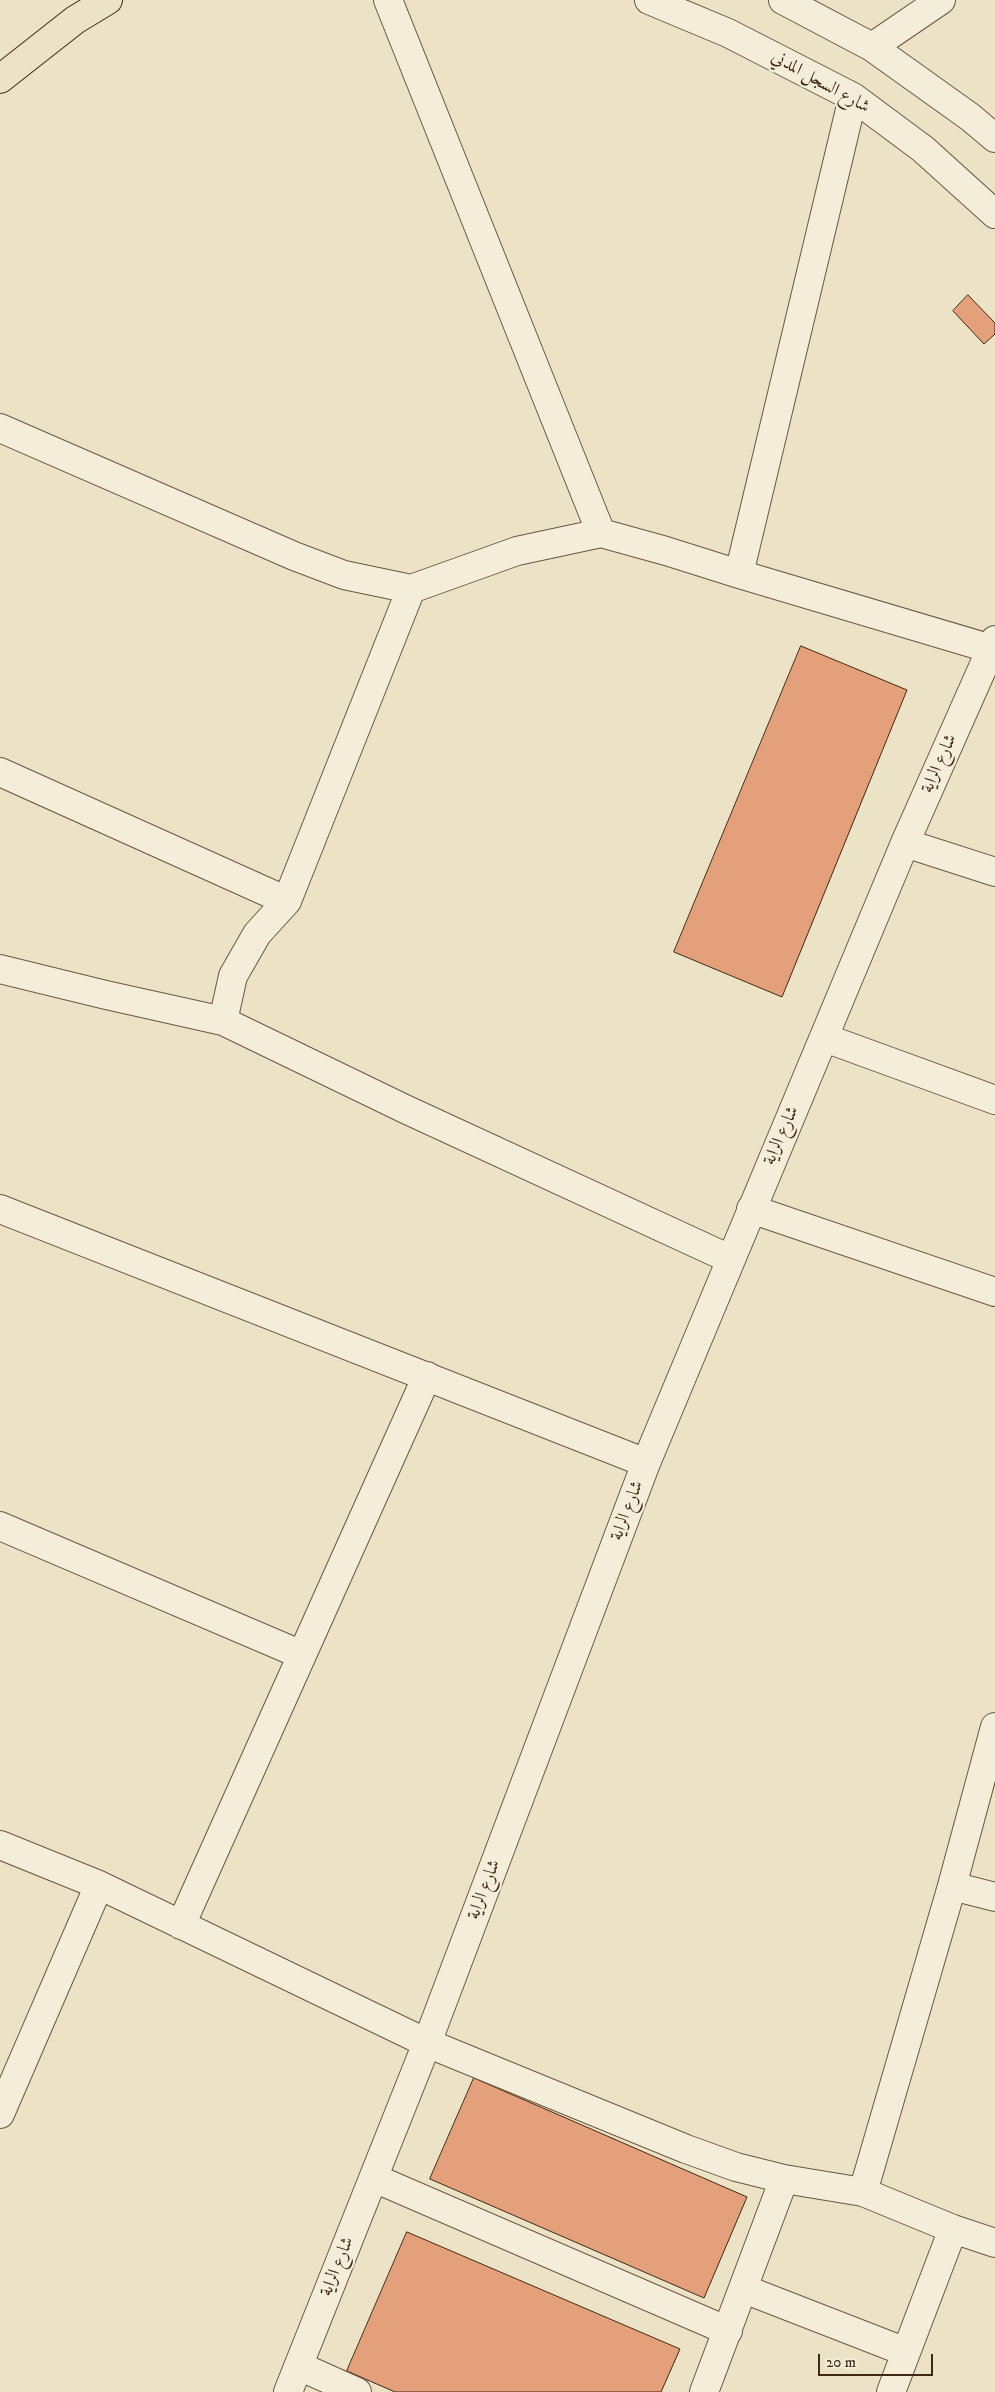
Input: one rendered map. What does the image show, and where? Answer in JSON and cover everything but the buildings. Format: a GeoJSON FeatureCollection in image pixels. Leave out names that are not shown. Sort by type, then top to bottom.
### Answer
{"type":"FeatureCollection","features":[{"type":"Feature","properties":{"kind":"main road"},"geometry":{"type":"LineString","coordinates":[[0,79],[75,20],[108,0]]}},
{"type":"Feature","properties":{"kind":"street"},"geometry":{"type":"LineString","coordinates":[[388,0],[601,533]]}},
{"type":"Feature","properties":{"kind":"street","name":"شارع السجل المدني"},"geometry":{"type":"LineString","coordinates":[[649,0],[728,33],[853,97],[923,149],[995,214]]}},
{"type":"Feature","properties":{"kind":"street"},"geometry":{"type":"LineString","coordinates":[[783,0],[872,47],[970,117],[995,138]]}},
{"type":"Feature","properties":{"kind":"street"},"geometry":{"type":"LineString","coordinates":[[872,47],[941,0]]}},
{"type":"Feature","properties":{"kind":"street"},"geometry":{"type":"LineString","coordinates":[[739,574],[853,97]]}},
{"type":"Feature","properties":{"kind":"street"},"geometry":{"type":"LineString","coordinates":[[0,428],[294,556],[344,574],[411,589],[517,551],[601,533],[666,550],[739,574],[994,647]]}},
{"type":"Feature","properties":{"kind":"street"},"geometry":{"type":"LineString","coordinates":[[223,1021],[232,976],[257,934],[288,900],[411,589]]}},
{"type":"Feature","properties":{"kind":"street","name":"شارع الراية"},"geometry":{"type":"LineString","coordinates":[[288,2392],[427,2043],[646,1463],[905,843],[994,647]]}},
{"type":"Feature","properties":{"kind":"street"},"geometry":{"type":"LineString","coordinates":[[0,772],[288,900]]}},
{"type":"Feature","properties":{"kind":"street"},"geometry":{"type":"LineString","coordinates":[[905,843],[995,872]]}},
{"type":"Feature","properties":{"kind":"street"},"geometry":{"type":"LineString","coordinates":[[0,969],[223,1021],[405,1109],[730,1259]]}},
{"type":"Feature","properties":{"kind":"street"},"geometry":{"type":"LineString","coordinates":[[825,1038],[995,1100]]}},
{"type":"Feature","properties":{"kind":"street"},"geometry":{"type":"LineString","coordinates":[[0,1209],[646,1463]]}},
{"type":"Feature","properties":{"kind":"street"},"geometry":{"type":"LineString","coordinates":[[751,1209],[995,1292]]}},
{"type":"Feature","properties":{"kind":"street"},"geometry":{"type":"LineString","coordinates":[[181,1925],[427,1376]]}},
{"type":"Feature","properties":{"kind":"street"},"geometry":{"type":"LineString","coordinates":[[0,1526],[302,1655]]}},
{"type":"Feature","properties":{"kind":"street"},"geometry":{"type":"LineString","coordinates":[[863,2192],[952,1886],[995,1727]]}},
{"type":"Feature","properties":{"kind":"street"},"geometry":{"type":"LineString","coordinates":[[0,1845],[99,1885],[427,2043],[686,2149],[736,2167],[784,2179],[863,2192],[953,2229],[995,2243]]}},
{"type":"Feature","properties":{"kind":"street"},"geometry":{"type":"LineString","coordinates":[[0,2114],[9,2067],[99,1885]]}},
{"type":"Feature","properties":{"kind":"street"},"geometry":{"type":"LineString","coordinates":[[952,1886],[995,1897]]}},
{"type":"Feature","properties":{"kind":"street"},"geometry":{"type":"LineString","coordinates":[[374,2178],[728,2331]]}},
{"type":"Feature","properties":{"kind":"street"},"geometry":{"type":"LineString","coordinates":[[704,2392],[784,2179]]}},
{"type":"Feature","properties":{"kind":"street"},"geometry":{"type":"LineString","coordinates":[[891,2392],[953,2229]]}},
{"type":"Feature","properties":{"kind":"street"},"geometry":{"type":"LineString","coordinates":[[744,2289],[906,2352]]}},
{"type":"Feature","properties":{"kind":"street"},"geometry":{"type":"LineString","coordinates":[[299,2366],[357,2392]]}}]}
